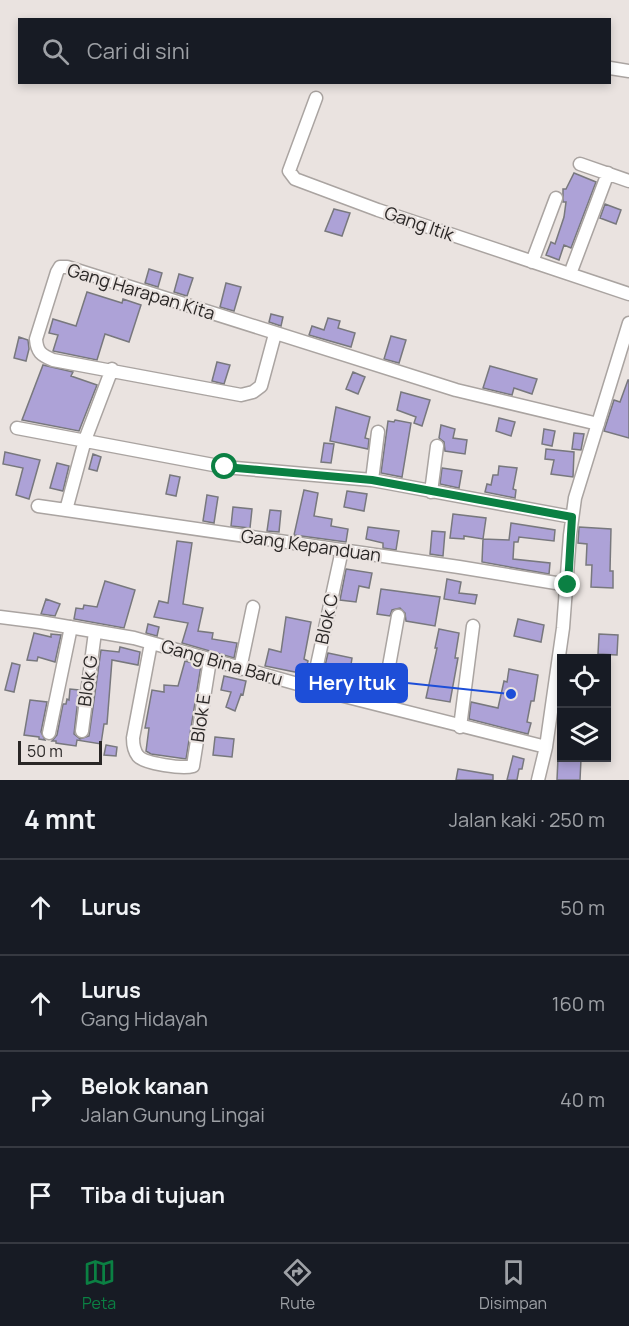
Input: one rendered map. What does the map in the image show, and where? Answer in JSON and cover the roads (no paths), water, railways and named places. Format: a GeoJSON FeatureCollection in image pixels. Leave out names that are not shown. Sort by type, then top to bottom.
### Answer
{"type":"FeatureCollection","features":[{"type":"Feature","properties":{"kind":"street"},"geometry":{"type":"LineString","coordinates":[[611,68],[629,70]]}},
{"type":"Feature","properties":{"kind":"street","name":"Gang Itik"},"geometry":{"type":"LineString","coordinates":[[316,98],[289,171],[294,179],[346,199],[629,294]]}},
{"type":"Feature","properties":{"kind":"street"},"geometry":{"type":"LineString","coordinates":[[580,164],[629,181]]}},
{"type":"Feature","properties":{"kind":"street"},"geometry":{"type":"LineString","coordinates":[[570,274],[608,173]]}},
{"type":"Feature","properties":{"kind":"street"},"geometry":{"type":"LineString","coordinates":[[532,262],[556,198]]}},
{"type":"Feature","properties":{"kind":"street","name":"Gang Harapan Kita"},"geometry":{"type":"LineString","coordinates":[[276,334],[261,386],[253,393],[241,395],[112,369],[53,360],[41,355],[37,349],[36,339],[53,283],[60,267],[67,267],[456,390],[598,424]]}},
{"type":"Feature","properties":{"kind":"street"},"geometry":{"type":"LineString","coordinates":[[538,780],[546,747],[564,628],[575,498],[629,323]]}},
{"type":"Feature","properties":{"kind":"street"},"geometry":{"type":"LineString","coordinates":[[66,510],[85,440],[112,369]]}},
{"type":"Feature","properties":{"kind":"street"},"geometry":{"type":"LineString","coordinates":[[17,428],[225,467],[372,480],[572,517]]}},
{"type":"Feature","properties":{"kind":"street"},"geometry":{"type":"LineString","coordinates":[[372,480],[378,432]]}},
{"type":"Feature","properties":{"kind":"street"},"geometry":{"type":"LineString","coordinates":[[431,492],[437,446]]}},
{"type":"Feature","properties":{"kind":"street","name":"Gang Kepanduan"},"geometry":{"type":"LineString","coordinates":[[38,506],[568,585]]}},
{"type":"Feature","properties":{"kind":"street","name":"Blok C"},"geometry":{"type":"LineString","coordinates":[[312,688],[342,550]]}},
{"type":"Feature","properties":{"kind":"street"},"geometry":{"type":"LineString","coordinates":[[240,669],[253,607]]}},
{"type":"Feature","properties":{"kind":"street"},"geometry":{"type":"LineString","coordinates":[[382,705],[398,616]]}},
{"type":"Feature","properties":{"kind":"street","name":"Gang Bina Baru"},"geometry":{"type":"LineString","coordinates":[[0,617],[71,627],[151,643],[460,727],[546,747]]}},
{"type":"Feature","properties":{"kind":"street"},"geometry":{"type":"LineString","coordinates":[[460,727],[473,626]]}},
{"type":"Feature","properties":{"kind":"street"},"geometry":{"type":"LineString","coordinates":[[49,733],[71,627]]}},
{"type":"Feature","properties":{"kind":"street","name":"Blok G"},"geometry":{"type":"LineString","coordinates":[[81,731],[95,632]]}},
{"type":"Feature","properties":{"kind":"street","name":"Blok E"},"geometry":{"type":"LineString","coordinates":[[151,643],[133,745],[140,758],[183,768],[193,766],[210,660]]}},
{"type":"Feature","properties":{"kind":"place","name":"Hery Ituk"},"geometry":{"type":"Point","coordinates":[511,694]}}]}
